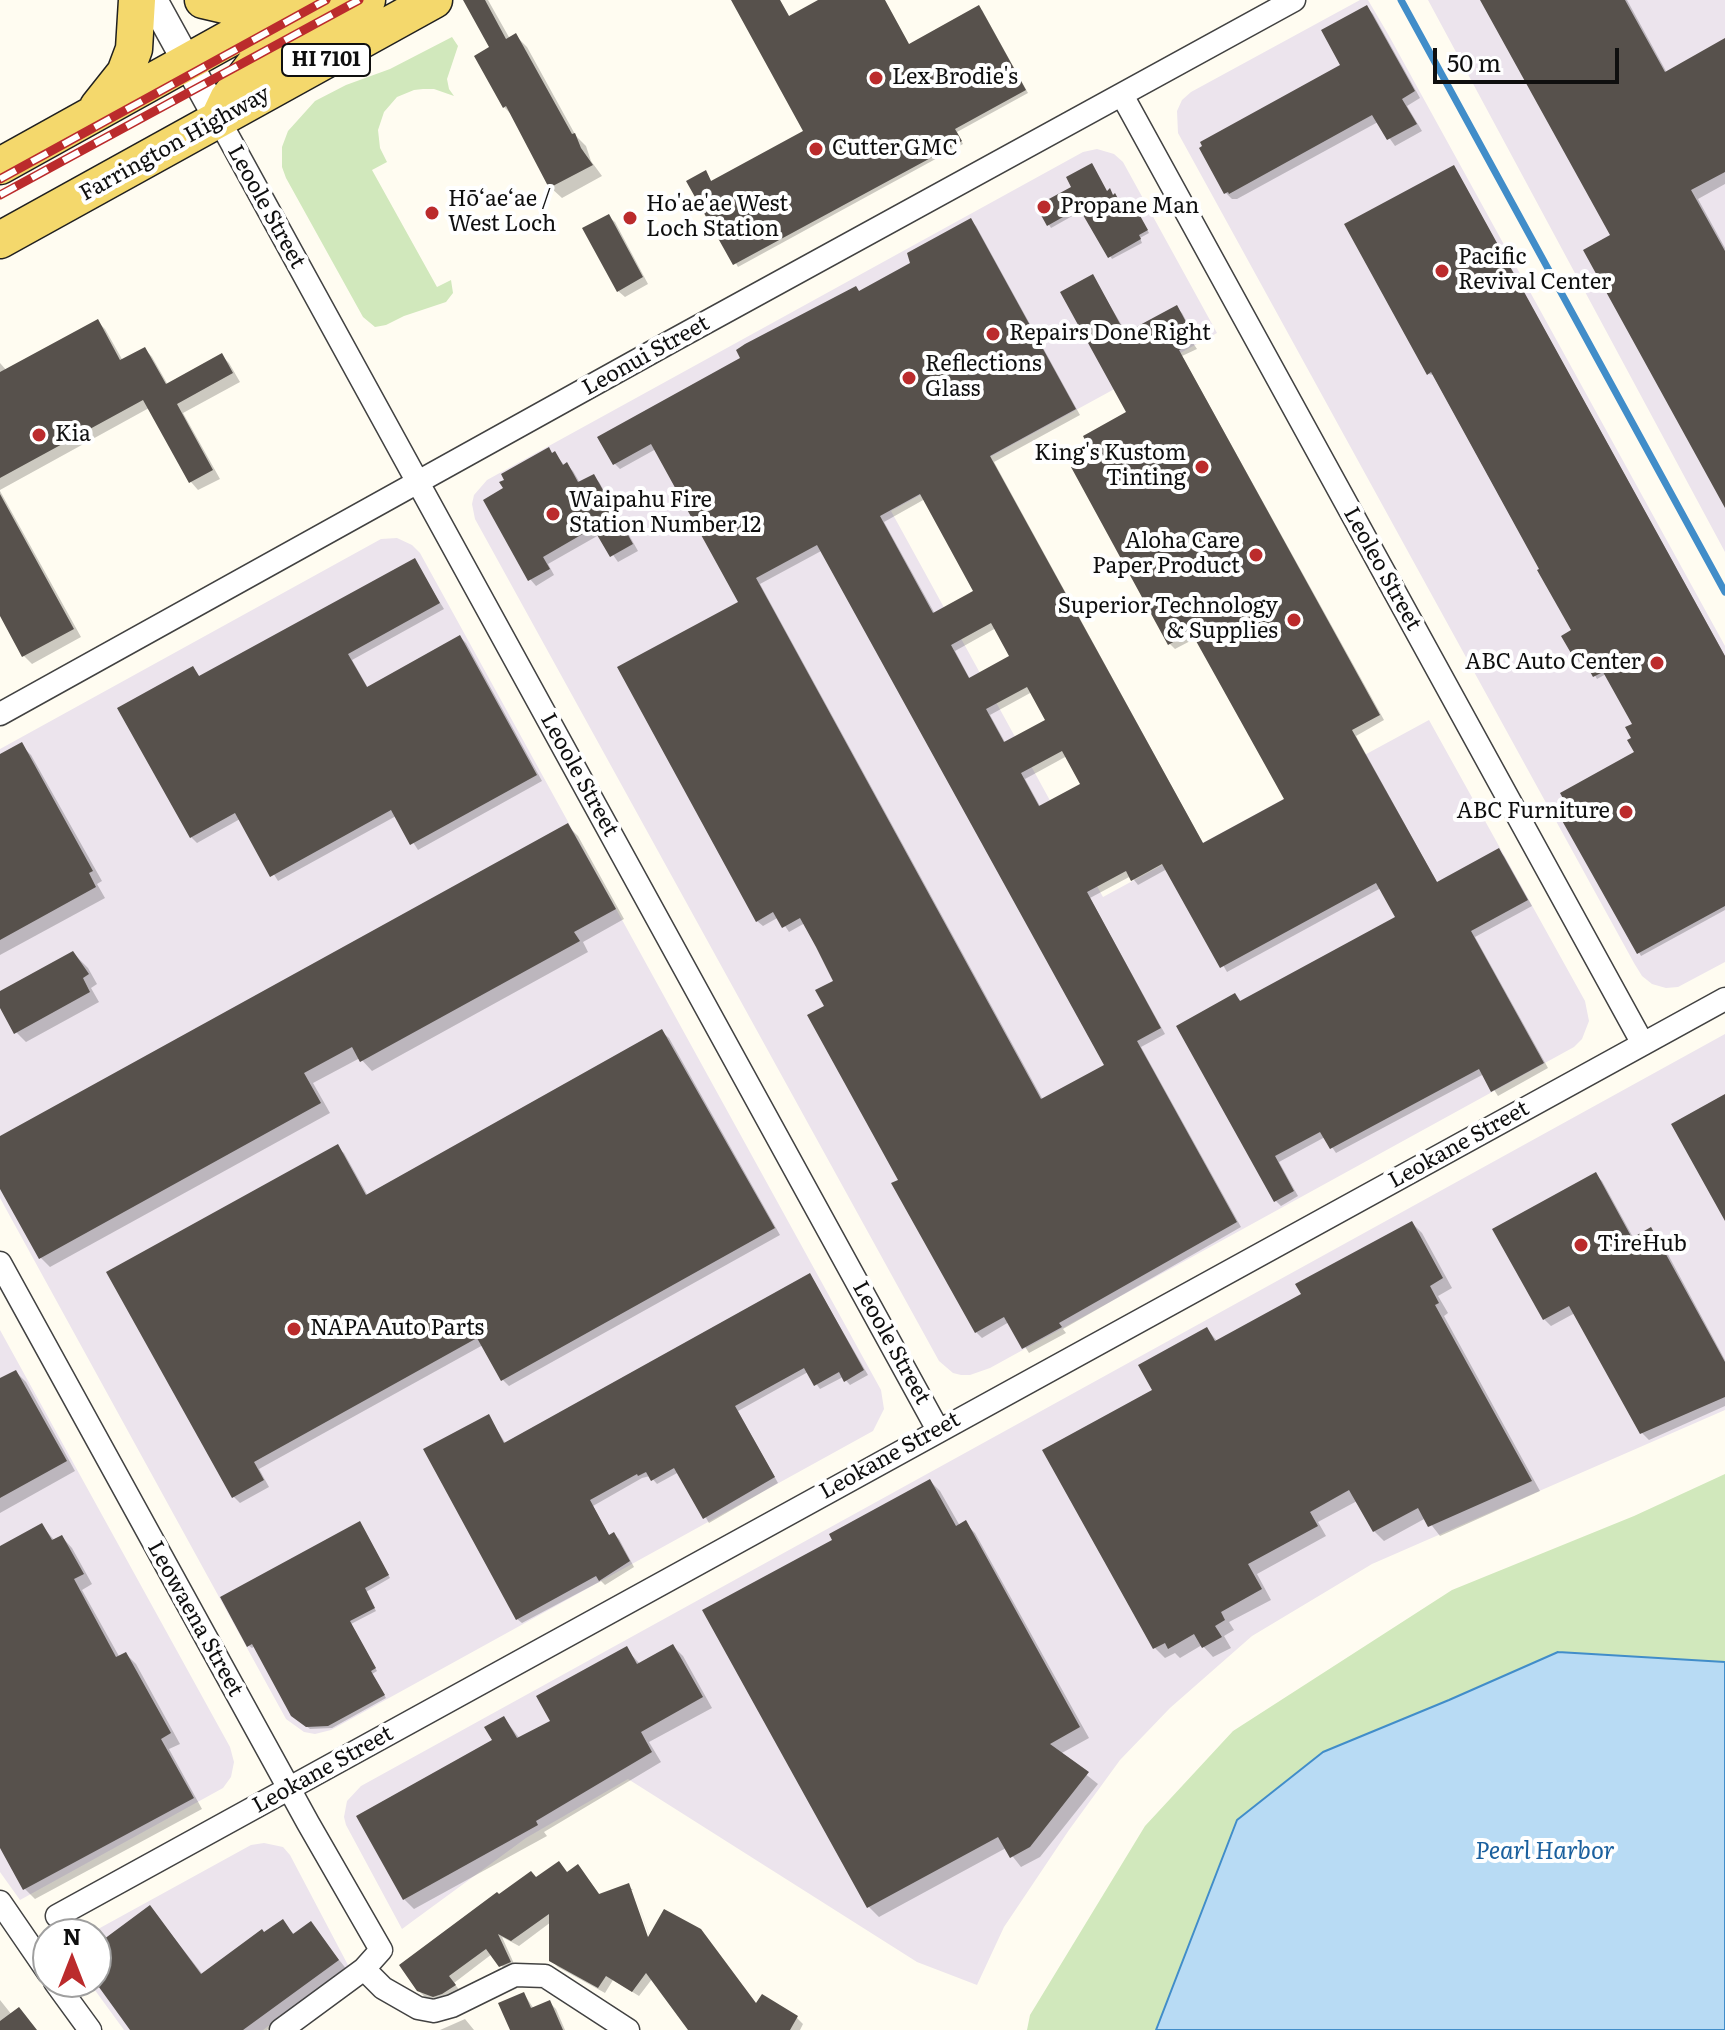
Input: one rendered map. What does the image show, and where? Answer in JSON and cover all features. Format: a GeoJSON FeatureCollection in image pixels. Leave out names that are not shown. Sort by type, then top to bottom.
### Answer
{"type":"FeatureCollection","features":[{"type":"Feature","properties":{"kind":"main road"},"geometry":{"type":"LineString","coordinates":[[92,116],[125,73],[134,49],[137,0]]}},
{"type":"Feature","properties":{"kind":"main road"},"geometry":{"type":"LineString","coordinates":[[203,0],[233,7],[263,0]]}},
{"type":"Feature","properties":{"kind":"main road","name":"HI 7101"},"geometry":{"type":"LineString","coordinates":[[0,166],[299,0]]}},
{"type":"Feature","properties":{"kind":"main road"},"geometry":{"type":"LineString","coordinates":[[219,120],[228,99],[254,65],[367,0]]}},
{"type":"Feature","properties":{"kind":"main road","name":"Farrington Highway"},"geometry":{"type":"LineString","coordinates":[[0,240],[434,0]]}},
{"type":"Feature","properties":{"kind":"street"},"geometry":{"type":"LineString","coordinates":[[153,0],[219,120]]}},
{"type":"Feature","properties":{"kind":"street","name":"Leonui Street"},"geometry":{"type":"LineString","coordinates":[[0,714],[417,481],[1294,0]]}},
{"type":"Feature","properties":{"kind":"street","name":"Leoleo Street"},"geometry":{"type":"LineString","coordinates":[[1122,95],[1643,1044]]}},
{"type":"Feature","properties":{"kind":"street","name":"Leoole Street"},"geometry":{"type":"LineString","coordinates":[[219,120],[938,1430]]}},
{"type":"Feature","properties":{"kind":"street","name":"Leokane Street"},"geometry":{"type":"LineString","coordinates":[[57,1916],[1725,999]]}},
{"type":"Feature","properties":{"kind":"street","name":"Leowaena Street"},"geometry":{"type":"LineString","coordinates":[[0,1263],[381,1950],[364,1969]]}},
{"type":"Feature","properties":{"kind":"street"},"geometry":{"type":"LineString","coordinates":[[0,1902],[8,1932],[32,1956]]}},
{"type":"Feature","properties":{"kind":"street"},"geometry":{"type":"LineString","coordinates":[[281,2030],[364,1969],[383,1988],[418,2008],[434,2011],[452,2006],[515,1975],[545,1976],[628,2030]]}},
{"type":"Feature","properties":{"kind":"street"},"geometry":{"type":"LineString","coordinates":[[67,1998],[90,2030]]}},
{"type":"Feature","properties":{"kind":"shaded area"},"geometry":{"type":"Polygon","coordinates":[[[1360,0],[1368,0],[1388,34],[1725,646],[1725,962],[1678,987],[1652,984],[1634,963],[1178,133],[1177,111],[1182,100],[1191,92],[1360,0]]]}},
{"type":"Feature","properties":{"kind":"shaded area"},"geometry":{"type":"Polygon","coordinates":[[[1428,0],[1725,0],[1725,552],[1428,0]]]}},
{"type":"Feature","properties":{"kind":"shaded area"},"geometry":{"type":"Polygon","coordinates":[[[1097,149],[1114,154],[1123,162],[1217,333],[891,511],[1103,897],[1429,720],[1585,1001],[1589,1021],[1582,1039],[1574,1047],[990,1368],[961,1375],[953,1373],[939,1361],[475,519],[472,504],[474,495],[487,480],[1083,152],[1097,149]]]}},
{"type":"Feature","properties":{"kind":"shaded area"},"geometry":{"type":"Polygon","coordinates":[[[397,538],[420,553],[881,1390],[884,1409],[873,1431],[331,1730],[315,1734],[304,1732],[286,1719],[0,1198],[0,749],[381,539],[397,538]]]}},
{"type":"Feature","properties":{"kind":"shaded area"},"geometry":{"type":"Polygon","coordinates":[[[1725,1034],[1725,1410],[1372,1564],[1252,1636],[1170,1708],[1120,1760],[1004,1927],[977,1985],[917,1962],[628,1779],[526,1838],[402,1929],[346,1825],[347,1801],[361,1786],[1725,1034]]]}},
{"type":"Feature","properties":{"kind":"shaded area"},"geometry":{"type":"Polygon","coordinates":[[[0,1330],[230,1747],[234,1762],[231,1777],[223,1788],[20,1900],[0,1872],[0,1330]]]}},
{"type":"Feature","properties":{"kind":"shaded area"},"geometry":{"type":"Polygon","coordinates":[[[264,1843],[283,1847],[290,1855],[349,1967],[263,2030],[124,2030],[101,1998],[112,1998],[112,1921],[251,1845],[264,1843]]]}},
{"type":"Feature","properties":{"kind":"green space"},"geometry":{"type":"Polygon","coordinates":[[[452,37],[458,46],[447,79],[454,96],[434,89],[423,89],[397,97],[384,112],[378,130],[380,148],[387,162],[372,170],[437,287],[451,280],[453,293],[446,302],[375,327],[363,317],[286,178],[282,167],[282,147],[288,131],[315,101],[346,85],[390,69],[452,37]]]}},
{"type":"Feature","properties":{"kind":"green space"},"geometry":{"type":"Polygon","coordinates":[[[1725,1474],[1725,1723],[1293,2030],[1027,2030],[1030,2015],[1145,1826],[1233,1731],[1452,1590],[1634,1516],[1725,1474]]]}},
{"type":"Feature","properties":{"kind":"water","name":"Pearl Harbor"},"geometry":{"type":"Polygon","coordinates":[[[1558,1652],[1725,1662],[1725,2030],[1156,2030],[1237,1820],[1323,1752],[1558,1652]]]}},
{"type":"Feature","properties":{"kind":"building"},"geometry":{"type":"Polygon","coordinates":[[[463,0],[485,0],[506,39],[516,33],[572,134],[575,133],[593,165],[549,188],[506,106],[503,108],[474,56],[489,47],[463,0]]]}},
{"type":"Feature","properties":{"kind":"building"},"geometry":{"type":"Polygon","coordinates":[[[731,0],[780,0],[789,16],[818,0],[885,0],[909,44],[979,5],[1026,90],[955,129],[962,141],[733,265],[686,181],[706,170],[711,181],[803,131],[731,0]]]}},
{"type":"Feature","properties":{"kind":"building"},"geometry":{"type":"Polygon","coordinates":[[[1480,0],[1625,0],[1665,72],[1725,38],[1725,172],[1691,190],[1725,251],[1725,508],[1583,250],[1610,235],[1480,0]]]}},
{"type":"Feature","properties":{"kind":"building"},"geometry":{"type":"Polygon","coordinates":[[[1367,5],[1415,91],[1402,99],[1417,124],[1387,140],[1372,115],[1224,194],[1199,148],[1202,146],[1200,142],[1340,65],[1321,30],[1367,5]]]}},
{"type":"Feature","properties":{"kind":"building"},"geometry":{"type":"Polygon","coordinates":[[[1092,163],[1107,191],[1110,188],[1113,195],[1115,193],[1128,217],[1138,212],[1148,230],[1139,235],[1141,239],[1108,258],[1079,208],[1047,226],[1036,206],[1071,187],[1066,177],[1092,163]]]}},
{"type":"Feature","properties":{"kind":"building"},"geometry":{"type":"Polygon","coordinates":[[[1454,165],[1725,656],[1725,906],[1637,954],[1560,817],[1570,811],[1560,793],[1634,752],[1627,740],[1631,738],[1625,727],[1632,724],[1603,672],[1593,677],[1582,657],[1575,660],[1561,636],[1571,630],[1539,569],[1431,372],[1427,375],[1344,224],[1454,165]]]}},
{"type":"Feature","properties":{"kind":"building"},"geometry":{"type":"Polygon","coordinates":[[[609,214],[643,277],[617,292],[582,228],[609,214]]]}},
{"type":"Feature","properties":{"kind":"building"},"geometry":{"type":"Polygon","coordinates":[[[971,218],[1076,409],[990,456],[1203,843],[1284,799],[1191,632],[1168,645],[1071,467],[1093,455],[1083,436],[1126,412],[1060,292],[1093,274],[1125,333],[1177,305],[1193,335],[1190,337],[1193,343],[1179,350],[1380,715],[1352,730],[1437,882],[1499,848],[1528,900],[1471,931],[1544,1063],[1491,1092],[1479,1069],[1330,1149],[1320,1132],[1275,1156],[1294,1191],[1274,1202],[1176,1026],[1235,993],[1240,1001],[1395,917],[1376,883],[1220,968],[1162,864],[1131,881],[1126,871],[1087,892],[1161,1028],[1137,1041],[1237,1222],[1059,1323],[1062,1327],[1022,1349],[1004,1317],[975,1333],[891,1183],[898,1180],[807,1015],[824,1006],[815,990],[833,981],[816,947],[800,918],[782,928],[773,912],[756,922],[617,667],[738,602],[651,444],[613,465],[597,437],[740,358],[736,350],[745,344],[856,286],[859,291],[910,263],[907,253],[971,218]],[[920,494],[880,516],[933,613],[973,591],[920,494]],[[817,545],[756,578],[1041,1099],[1104,1065],[817,545]],[[991,623],[951,645],[969,678],[1009,656],[991,623]],[[1027,687],[986,709],[1004,742],[1045,720],[1027,687]],[[1062,751],[1021,773],[1039,806],[1080,784],[1062,751]]]}},
{"type":"Feature","properties":{"kind":"building","name":"Kia"},"geometry":{"type":"Polygon","coordinates":[[[98,319],[120,360],[145,347],[166,384],[222,353],[233,373],[177,404],[213,470],[189,483],[143,400],[0,478],[0,372],[98,319]]]}},
{"type":"Feature","properties":{"kind":"building","name":"Waipahu Fire Station Number 12"},"geometry":{"type":"Polygon","coordinates":[[[549,447],[563,465],[567,462],[578,482],[594,474],[633,544],[610,557],[593,528],[543,557],[550,569],[528,581],[483,500],[503,488],[499,482],[504,480],[501,474],[549,447]]]}},
{"type":"Feature","properties":{"kind":"building"},"geometry":{"type":"Polygon","coordinates":[[[0,494],[74,629],[22,657],[0,616],[0,494]]]}},
{"type":"Feature","properties":{"kind":"building"},"geometry":{"type":"Polygon","coordinates":[[[415,558],[440,603],[348,654],[367,687],[460,635],[537,775],[410,845],[391,810],[270,877],[235,813],[190,838],[117,708],[193,666],[199,676],[415,558]]]}},
{"type":"Feature","properties":{"kind":"building"},"geometry":{"type":"Polygon","coordinates":[[[22,742],[93,871],[89,873],[96,887],[0,940],[0,754],[22,742]]]}},
{"type":"Feature","properties":{"kind":"building"},"geometry":{"type":"Polygon","coordinates":[[[568,823],[616,909],[574,932],[580,941],[360,1062],[352,1047],[304,1073],[321,1103],[39,1259],[0,1189],[0,1136],[568,823]]]}},
{"type":"Feature","properties":{"kind":"building"},"geometry":{"type":"Polygon","coordinates":[[[73,951],[89,974],[83,978],[90,992],[14,1034],[0,1008],[0,991],[73,951]]]}},
{"type":"Feature","properties":{"kind":"building"},"geometry":{"type":"Polygon","coordinates":[[[662,1029],[775,1228],[501,1381],[477,1338],[254,1462],[264,1480],[232,1498],[106,1272],[338,1144],[366,1195],[662,1029]]]}},
{"type":"Feature","properties":{"kind":"building"},"geometry":{"type":"Polygon","coordinates":[[[1725,1094],[1725,1221],[1671,1124],[1725,1094]]]}},
{"type":"Feature","properties":{"kind":"building"},"geometry":{"type":"Polygon","coordinates":[[[1596,1172],[1632,1238],[1651,1227],[1725,1362],[1725,1397],[1640,1434],[1569,1306],[1543,1320],[1492,1229],[1596,1172]]]}},
{"type":"Feature","properties":{"kind":"building"},"geometry":{"type":"Polygon","coordinates":[[[1412,1221],[1443,1278],[1430,1286],[1439,1303],[1435,1305],[1532,1481],[1428,1527],[1418,1508],[1373,1532],[1349,1490],[1310,1512],[1318,1526],[1248,1564],[1262,1589],[1221,1612],[1225,1620],[1215,1626],[1222,1637],[1202,1648],[1194,1634],[1168,1649],[1165,1643],[1153,1649],[1042,1450],[1152,1390],[1138,1365],[1207,1327],[1215,1341],[1301,1294],[1295,1284],[1412,1221]]]}},
{"type":"Feature","properties":{"kind":"building"},"geometry":{"type":"Polygon","coordinates":[[[810,1273],[864,1370],[844,1382],[839,1372],[814,1386],[804,1368],[735,1406],[775,1477],[703,1519],[674,1468],[651,1481],[646,1472],[637,1474],[590,1500],[609,1535],[614,1532],[630,1561],[599,1581],[596,1576],[516,1620],[423,1449],[489,1414],[504,1443],[810,1273]]]}},
{"type":"Feature","properties":{"kind":"building"},"geometry":{"type":"Polygon","coordinates":[[[16,1370],[67,1461],[0,1498],[0,1378],[16,1370]]]}},
{"type":"Feature","properties":{"kind":"building"},"geometry":{"type":"Polygon","coordinates":[[[930,1479],[956,1526],[966,1520],[1080,1727],[1050,1744],[1089,1772],[1030,1847],[1010,1858],[998,1837],[867,1908],[702,1610],[832,1540],[829,1534],[930,1479]]]}},
{"type":"Feature","properties":{"kind":"building"},"geometry":{"type":"Polygon","coordinates":[[[360,1521],[389,1575],[365,1588],[375,1608],[350,1621],[376,1668],[371,1671],[385,1695],[328,1726],[306,1727],[291,1716],[252,1644],[247,1647],[220,1597],[360,1521]]]}},
{"type":"Feature","properties":{"kind":"building"},"geometry":{"type":"Polygon","coordinates":[[[42,1523],[52,1540],[62,1535],[84,1574],[74,1579],[116,1657],[126,1652],[171,1733],[161,1739],[194,1798],[23,1890],[0,1848],[0,1546],[42,1523]]]}},
{"type":"Feature","properties":{"kind":"building"},"geometry":{"type":"Polygon","coordinates":[[[673,1644],[703,1697],[641,1732],[652,1752],[536,1821],[538,1825],[403,1900],[356,1816],[492,1740],[484,1727],[504,1716],[517,1738],[550,1721],[536,1696],[627,1646],[637,1664],[673,1644]]]}},
{"type":"Feature","properties":{"kind":"building"},"geometry":{"type":"Polygon","coordinates":[[[559,1861],[567,1872],[578,1864],[599,1894],[629,1883],[648,1937],[664,1909],[701,1929],[756,2003],[762,1994],[798,2016],[790,2030],[688,2030],[646,1973],[632,1992],[606,1976],[598,1988],[549,1961],[549,1914],[511,1941],[498,1934],[511,1962],[499,1967],[486,1949],[449,1976],[456,1985],[442,1994],[433,1997],[417,1991],[399,1965],[497,1892],[499,1894],[531,1871],[536,1877],[559,1861]]]}},
{"type":"Feature","properties":{"kind":"building"},"geometry":{"type":"Polygon","coordinates":[[[150,1905],[201,1974],[262,1929],[264,1932],[283,1919],[293,1934],[311,1921],[339,1960],[243,2030],[130,2030],[107,1998],[112,1998],[112,1933],[150,1905]]]}},
{"type":"Feature","properties":{"kind":"building"},"geometry":{"type":"Polygon","coordinates":[[[524,1992],[531,2008],[550,2000],[563,2030],[510,2030],[498,2003],[524,1992]]]}},
{"type":"Feature","properties":{"kind":"building"},"geometry":{"type":"Polygon","coordinates":[[[19,2007],[37,2030],[0,2030],[0,2021],[19,2007]]]}},
{"type":"Feature","properties":{"kind":"waterway"},"geometry":{"type":"LineString","coordinates":[[1401,0],[1725,592]]}},
{"type":"Feature","properties":{"kind":"railway"},"geometry":{"type":"LineString","coordinates":[[0,179],[326,0]]}},
{"type":"Feature","properties":{"kind":"railway"},"geometry":{"type":"LineString","coordinates":[[0,195],[359,0]]}},
{"type":"Feature","properties":{"kind":"place","name":"Lex Brodie's"},"geometry":{"type":"Point","coordinates":[876,78]}},
{"type":"Feature","properties":{"kind":"place","name":"Cutter GMC"},"geometry":{"type":"Point","coordinates":[816,149]}},
{"type":"Feature","properties":{"kind":"place","name":"Propane Man"},"geometry":{"type":"Point","coordinates":[1044,207]}},
{"type":"Feature","properties":{"kind":"place","name":"Hō‘ae‘ae / West Loch"},"geometry":{"type":"Point","coordinates":[432,213]}},
{"type":"Feature","properties":{"kind":"place","name":"Ho'ae'ae West Loch Station"},"geometry":{"type":"Point","coordinates":[630,218]}},
{"type":"Feature","properties":{"kind":"place","name":"Pacific Revival Center"},"geometry":{"type":"Point","coordinates":[1442,271]}},
{"type":"Feature","properties":{"kind":"place","name":"Repairs Done Right"},"geometry":{"type":"Point","coordinates":[993,334]}},
{"type":"Feature","properties":{"kind":"place","name":"Reflections Glass"},"geometry":{"type":"Point","coordinates":[909,378]}},
{"type":"Feature","properties":{"kind":"place","name":"Kia"},"geometry":{"type":"Point","coordinates":[39,435]}},
{"type":"Feature","properties":{"kind":"place","name":"King's Kustom Tinting"},"geometry":{"type":"Point","coordinates":[1202,467]}},
{"type":"Feature","properties":{"kind":"place","name":"Waipahu Fire Station Number 12"},"geometry":{"type":"Point","coordinates":[553,514]}},
{"type":"Feature","properties":{"kind":"place","name":"Aloha Care Paper Product"},"geometry":{"type":"Point","coordinates":[1256,555]}},
{"type":"Feature","properties":{"kind":"place","name":"Superior Technology & Supplies"},"geometry":{"type":"Point","coordinates":[1294,620]}},
{"type":"Feature","properties":{"kind":"place","name":"ABC Auto Center"},"geometry":{"type":"Point","coordinates":[1657,663]}},
{"type":"Feature","properties":{"kind":"place","name":"ABC Furniture"},"geometry":{"type":"Point","coordinates":[1626,812]}},
{"type":"Feature","properties":{"kind":"place","name":"TireHub"},"geometry":{"type":"Point","coordinates":[1581,1245]}},
{"type":"Feature","properties":{"kind":"place","name":"NAPA Auto Parts"},"geometry":{"type":"Point","coordinates":[294,1329]}}]}
